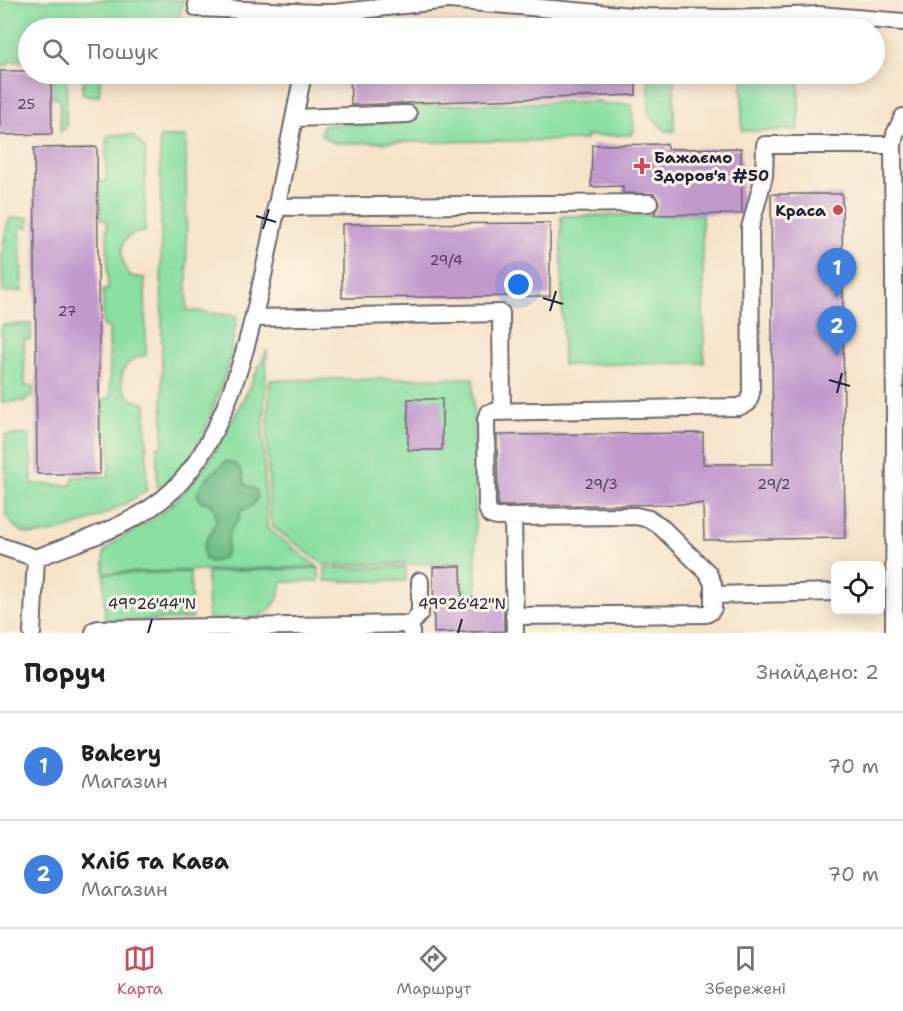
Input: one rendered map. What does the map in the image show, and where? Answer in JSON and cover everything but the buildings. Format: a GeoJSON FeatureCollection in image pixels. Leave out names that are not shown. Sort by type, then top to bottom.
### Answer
{"type":"FeatureCollection","features":[{"type":"Feature","properties":{"kind":"lane"},"geometry":{"type":"LineString","coordinates":[[197,0],[197,8],[287,18]]}},
{"type":"Feature","properties":{"kind":"lane"},"geometry":{"type":"LineString","coordinates":[[333,18],[448,0],[643,17],[729,18],[819,15],[855,18]]}},
{"type":"Feature","properties":{"kind":"lane"},"geometry":{"type":"LineString","coordinates":[[885,20],[903,22]]}},
{"type":"Feature","properties":{"kind":"lane"},"geometry":{"type":"LineString","coordinates":[[0,546],[36,558],[126,522],[154,505],[174,489],[208,443],[228,399],[255,318],[301,84]]}},
{"type":"Feature","properties":{"kind":"lane"},"geometry":{"type":"LineString","coordinates":[[294,118],[408,114]]}},
{"type":"Feature","properties":{"kind":"lane"},"geometry":{"type":"LineString","coordinates":[[894,633],[887,591],[899,419],[898,175],[893,145],[895,134],[903,117]]}},
{"type":"Feature","properties":{"kind":"lane"},"geometry":{"type":"LineString","coordinates":[[513,517],[515,625],[710,612],[713,608],[713,584],[708,573],[659,525],[649,519],[636,516],[513,517],[490,515],[487,508],[486,420],[488,413],[738,407],[748,403],[751,393],[750,228],[764,176],[765,145],[893,145]]}},
{"type":"Feature","properties":{"kind":"lane"},"geometry":{"type":"LineString","coordinates":[[276,207],[649,203]]}},
{"type":"Feature","properties":{"kind":"lane"},"geometry":{"type":"LineString","coordinates":[[255,318],[501,313],[502,411]]}},
{"type":"Feature","properties":{"kind":"lane"},"geometry":{"type":"LineString","coordinates":[[32,633],[36,558]]}},
{"type":"Feature","properties":{"kind":"lane"},"geometry":{"type":"LineString","coordinates":[[94,633],[99,629],[411,628],[420,613],[420,581]]}},
{"type":"Feature","properties":{"kind":"lane"},"geometry":{"type":"LineString","coordinates":[[713,595],[831,592]]}},
{"type":"Feature","properties":{"kind":"green space"},"geometry":{"type":"Polygon","coordinates":[[[0,0],[184,0],[179,18],[18,18],[18,61],[9,61],[8,65],[0,65],[0,0]]]}},
{"type":"Feature","properties":{"kind":"green space"},"geometry":{"type":"Polygon","coordinates":[[[53,84],[67,84],[66,127],[60,132],[60,100],[54,98],[53,84]]]}},
{"type":"Feature","properties":{"kind":"green space"},"geometry":{"type":"Polygon","coordinates":[[[83,84],[100,84],[99,96],[82,95],[83,84]]]}},
{"type":"Feature","properties":{"kind":"green space"},"geometry":{"type":"Polygon","coordinates":[[[648,84],[674,84],[674,131],[666,131],[649,115],[648,84]]]}},
{"type":"Feature","properties":{"kind":"green space"},"geometry":{"type":"Polygon","coordinates":[[[742,84],[799,84],[799,130],[742,131],[742,84]]]}},
{"type":"Feature","properties":{"kind":"green space"},"geometry":{"type":"Polygon","coordinates":[[[600,101],[603,104],[632,104],[634,131],[631,135],[586,136],[586,140],[334,143],[321,135],[323,125],[411,121],[411,106],[600,101]]]}},
{"type":"Feature","properties":{"kind":"green space"},"geometry":{"type":"Polygon","coordinates":[[[110,135],[132,135],[145,148],[145,232],[129,236],[124,241],[122,254],[130,276],[145,278],[146,355],[135,358],[128,364],[123,371],[122,379],[123,388],[128,395],[135,401],[146,404],[147,490],[86,522],[50,533],[22,532],[6,516],[5,435],[30,435],[32,484],[72,485],[73,477],[109,476],[110,436],[103,434],[103,399],[110,398],[109,327],[103,327],[103,290],[108,290],[107,220],[101,219],[100,181],[106,181],[106,140],[110,135]]]}},
{"type":"Feature","properties":{"kind":"green space"},"geometry":{"type":"Polygon","coordinates":[[[160,137],[186,137],[187,310],[237,316],[229,363],[199,449],[170,485],[157,487],[157,447],[163,446],[160,137]]]}},
{"type":"Feature","properties":{"kind":"green space"},"geometry":{"type":"Polygon","coordinates":[[[702,214],[704,363],[563,365],[561,216],[702,214]]]}},
{"type":"Feature","properties":{"kind":"green space"},"geometry":{"type":"Polygon","coordinates":[[[11,218],[29,218],[29,227],[20,227],[22,291],[3,292],[3,243],[11,218]]]}},
{"type":"Feature","properties":{"kind":"green space"},"geometry":{"type":"Polygon","coordinates":[[[31,324],[31,339],[24,340],[25,386],[33,386],[33,397],[25,398],[25,401],[2,402],[1,325],[31,324]]]}},
{"type":"Feature","properties":{"kind":"green space"},"geometry":{"type":"Polygon","coordinates":[[[267,350],[263,439],[267,528],[318,567],[104,573],[104,552],[118,540],[164,511],[182,494],[211,457],[224,437],[267,350]]]}},
{"type":"Feature","properties":{"kind":"green space"},"geometry":{"type":"Polygon","coordinates":[[[473,378],[477,633],[464,633],[463,563],[324,565],[273,527],[270,518],[267,438],[270,380],[473,378]]]}},
{"type":"Feature","properties":{"kind":"green space"},"geometry":{"type":"Polygon","coordinates":[[[226,461],[240,468],[244,484],[256,490],[258,497],[252,506],[241,511],[238,521],[230,532],[225,555],[211,562],[205,559],[203,551],[216,520],[215,513],[211,504],[200,501],[197,494],[205,480],[226,461]]]}},
{"type":"Feature","properties":{"kind":"green space"},"geometry":{"type":"Polygon","coordinates":[[[406,567],[406,581],[325,581],[325,568],[406,567]]]}},
{"type":"Feature","properties":{"kind":"green space"},"geometry":{"type":"Polygon","coordinates":[[[319,568],[319,581],[282,582],[274,605],[261,616],[208,619],[207,572],[319,568]]]}},
{"type":"Feature","properties":{"kind":"green space"},"geometry":{"type":"Polygon","coordinates":[[[190,572],[192,619],[105,621],[104,574],[190,572]]]}},
{"type":"Feature","properties":{"kind":"place","name":"Бажаємо Здоров'я #50"},"geometry":{"type":"Point","coordinates":[642,166]}},
{"type":"Feature","properties":{"kind":"place","name":"Краса"},"geometry":{"type":"Point","coordinates":[838,210]}},
{"type":"Feature","properties":{"kind":"place","name":"Bakery"},"geometry":{"type":"Point","coordinates":[837,298]}},
{"type":"Feature","properties":{"kind":"place","name":"Хліб та Кава"},"geometry":{"type":"Point","coordinates":[837,356]}}]}
